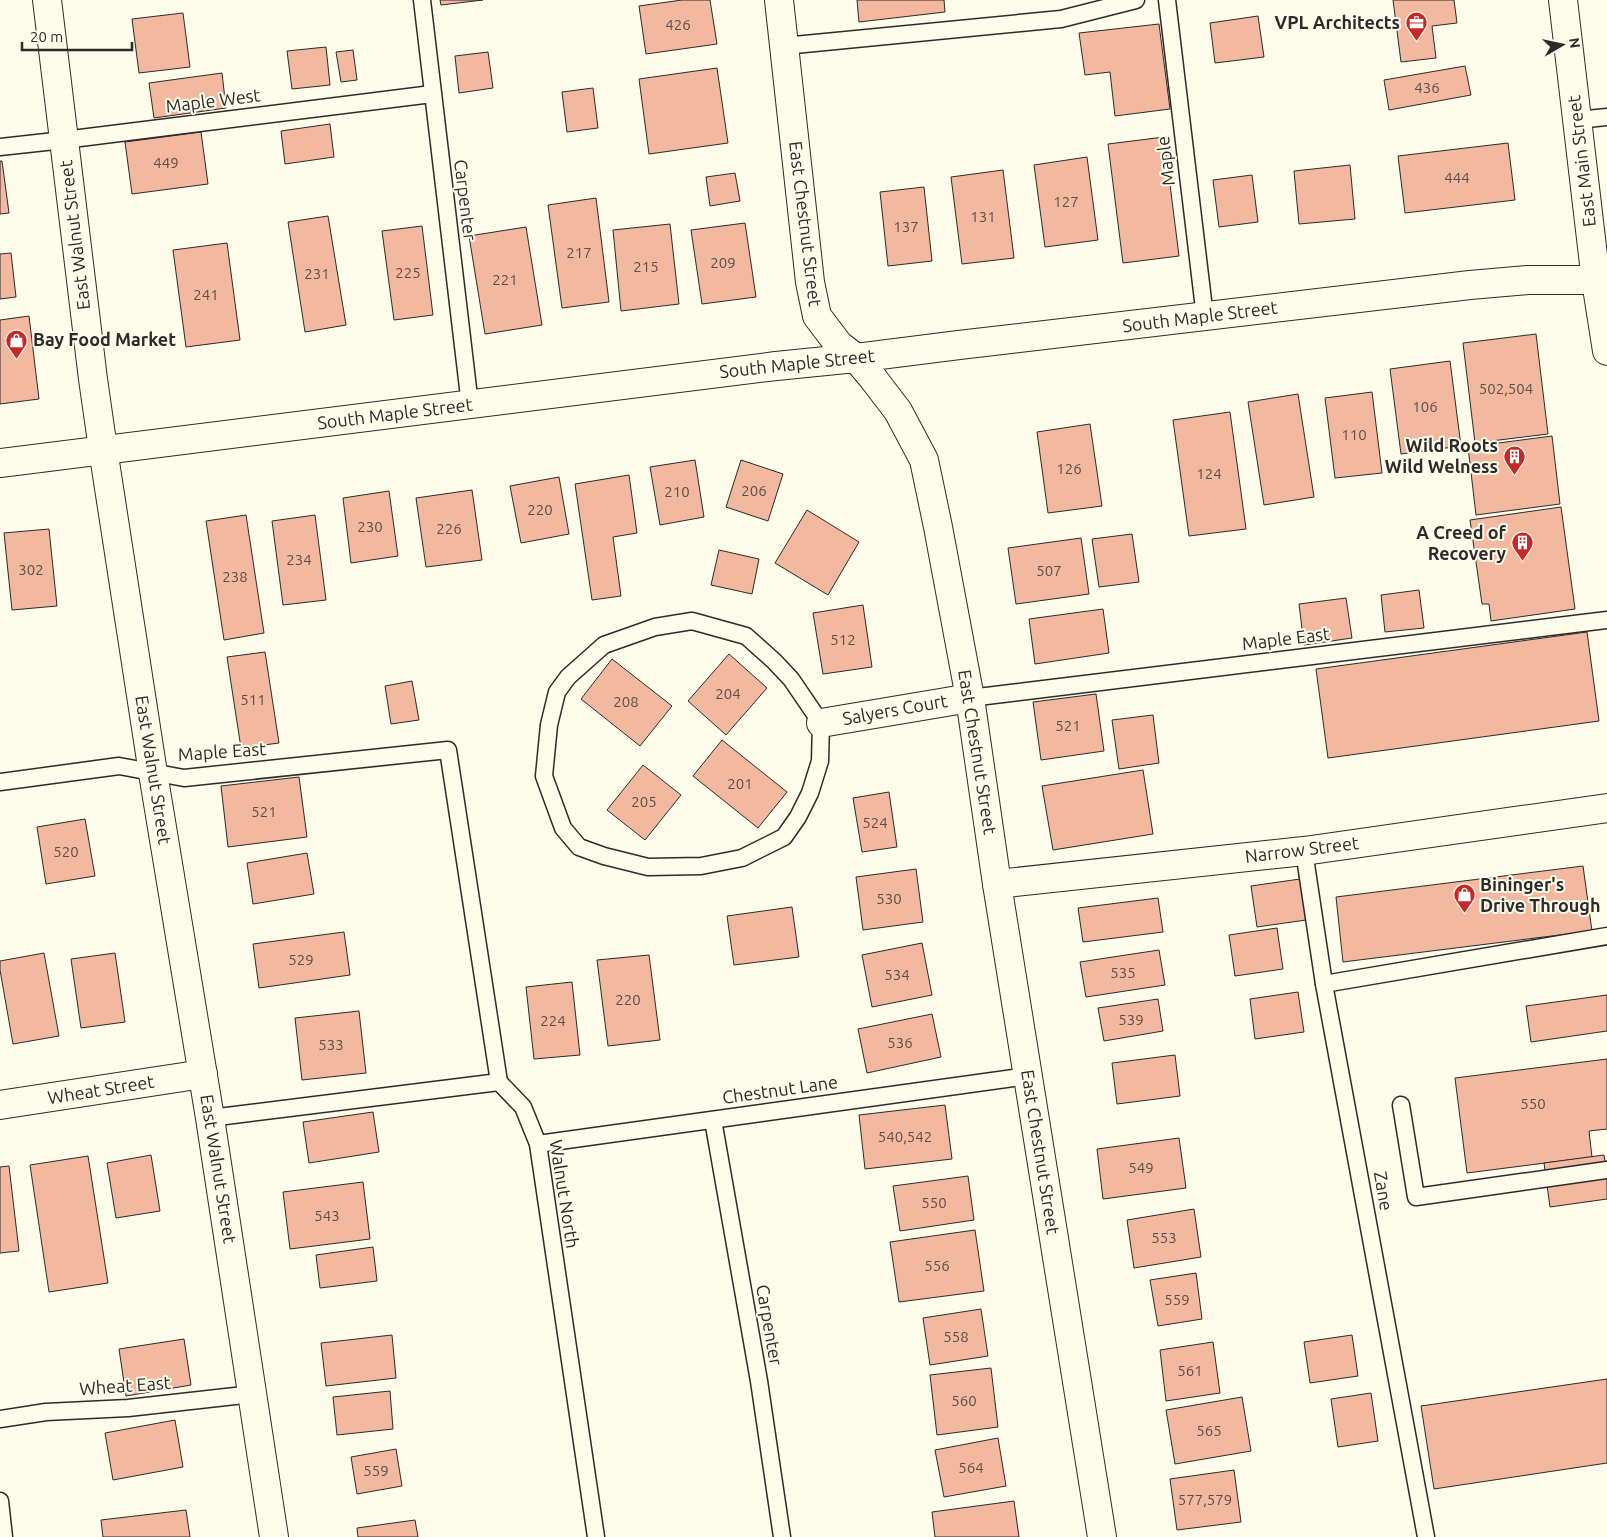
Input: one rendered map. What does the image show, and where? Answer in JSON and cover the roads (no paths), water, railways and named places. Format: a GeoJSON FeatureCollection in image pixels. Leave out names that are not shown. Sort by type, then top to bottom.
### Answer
{"type":"FeatureCollection","features":[{"type":"Feature","properties":{"kind":"street","name":"East Walnut Street"},"geometry":{"type":"LineString","coordinates":[[47,0],[103,449],[153,773],[210,1118],[274,1537]]}},
{"type":"Feature","properties":{"kind":"street","name":"East Chestnut Street"},"geometry":{"type":"LineString","coordinates":[[779,0],[810,282],[817,316],[839,345],[856,358],[898,411],[924,460],[970,698],[996,884],[1102,1537]]}},
{"type":"Feature","properties":{"kind":"street","name":"East Main Street"},"geometry":{"type":"LineString","coordinates":[[1563,0],[1577,120],[1601,280],[1607,351]]}},
{"type":"Feature","properties":{"kind":"street","name":"South Maple Street"},"geometry":{"type":"LineString","coordinates":[[0,463],[776,366],[1470,285],[1528,280],[1601,280]]}},
{"type":"Feature","properties":{"kind":"street","name":"Salyers Court"},"geometry":{"type":"LineString","coordinates":[[821,723],[970,698]]}},
{"type":"Feature","properties":{"kind":"street","name":"Narrow Street"},"geometry":{"type":"LineString","coordinates":[[996,884],[1304,851],[1607,808]]}},
{"type":"Feature","properties":{"kind":"street","name":"Wheat Street"},"geometry":{"type":"LineString","coordinates":[[0,1104],[203,1074]]}},
{"type":"Feature","properties":{"kind":"lane","name":"Carpenter"},"geometry":{"type":"LineString","coordinates":[[422,0],[470,404]]}},
{"type":"Feature","properties":{"kind":"lane"},"geometry":{"type":"LineString","coordinates":[[784,46],[1061,19],[1136,0]]}},
{"type":"Feature","properties":{"kind":"lane","name":"Maple"},"geometry":{"type":"LineString","coordinates":[[1167,0],[1205,317]]}},
{"type":"Feature","properties":{"kind":"lane","name":"Maple West"},"geometry":{"type":"LineString","coordinates":[[0,147],[432,94]]}},
{"type":"Feature","properties":{"kind":"lane"},"geometry":{"type":"LineString","coordinates":[[1577,120],[1607,117]]}},
{"type":"Feature","properties":{"kind":"lane","name":"Maple East"},"geometry":{"type":"LineString","coordinates":[[970,698],[1607,620]]}},
{"type":"Feature","properties":{"kind":"lane","name":"Salyers Court"},"geometry":{"type":"LineString","coordinates":[[692,621],[746,636],[791,679],[821,723],[820,762],[810,793],[798,817],[784,836],[742,858],[701,866],[648,867],[604,856],[579,846],[564,828],[544,776],[549,725],[557,692],[568,677],[604,645],[656,627],[692,621]]}},
{"type":"Feature","properties":{"kind":"lane","name":"Maple East"},"geometry":{"type":"LineString","coordinates":[[0,782],[119,766],[184,778],[448,750],[500,1082]]}},
{"type":"Feature","properties":{"kind":"lane","name":"Zane"},"geometry":{"type":"LineString","coordinates":[[1304,851],[1324,984],[1426,1537]]}},
{"type":"Feature","properties":{"kind":"lane"},"geometry":{"type":"LineString","coordinates":[[1324,984],[1607,936]]}},
{"type":"Feature","properties":{"kind":"lane","name":"Chestnut Lane"},"geometry":{"type":"LineString","coordinates":[[538,1144],[1028,1076]]}},
{"type":"Feature","properties":{"kind":"lane"},"geometry":{"type":"LineString","coordinates":[[210,1118],[500,1082]]}},
{"type":"Feature","properties":{"kind":"lane","name":"Walnut North"},"geometry":{"type":"LineString","coordinates":[[500,1082],[523,1107],[538,1144],[596,1537]]}},
{"type":"Feature","properties":{"kind":"lane"},"geometry":{"type":"LineString","coordinates":[[1401,1105],[1416,1197],[1607,1170]]}},
{"type":"Feature","properties":{"kind":"lane","name":"Carpenter"},"geometry":{"type":"LineString","coordinates":[[713,1120],[759,1381],[782,1537]]}},
{"type":"Feature","properties":{"kind":"lane","name":"Wheat East"},"geometry":{"type":"LineString","coordinates":[[0,1419],[46,1412],[128,1408],[253,1394]]}},
{"type":"Feature","properties":{"kind":"lane"},"geometry":{"type":"LineString","coordinates":[[0,1501],[4,1537]]}},
{"type":"Feature","properties":{"kind":"place","name":"VPL Architects"},"geometry":{"type":"Point","coordinates":[1416,42]}},
{"type":"Feature","properties":{"kind":"place","name":"Bay Food Market"},"geometry":{"type":"Point","coordinates":[17,359]}},
{"type":"Feature","properties":{"kind":"place","name":"Wild Roots Wild Welness"},"geometry":{"type":"Point","coordinates":[1514,475]}},
{"type":"Feature","properties":{"kind":"place","name":"A Creed of Recovery"},"geometry":{"type":"Point","coordinates":[1522,562]}},
{"type":"Feature","properties":{"kind":"place","name":"Bininger's Drive Through"},"geometry":{"type":"Point","coordinates":[1464,914]}}]}
